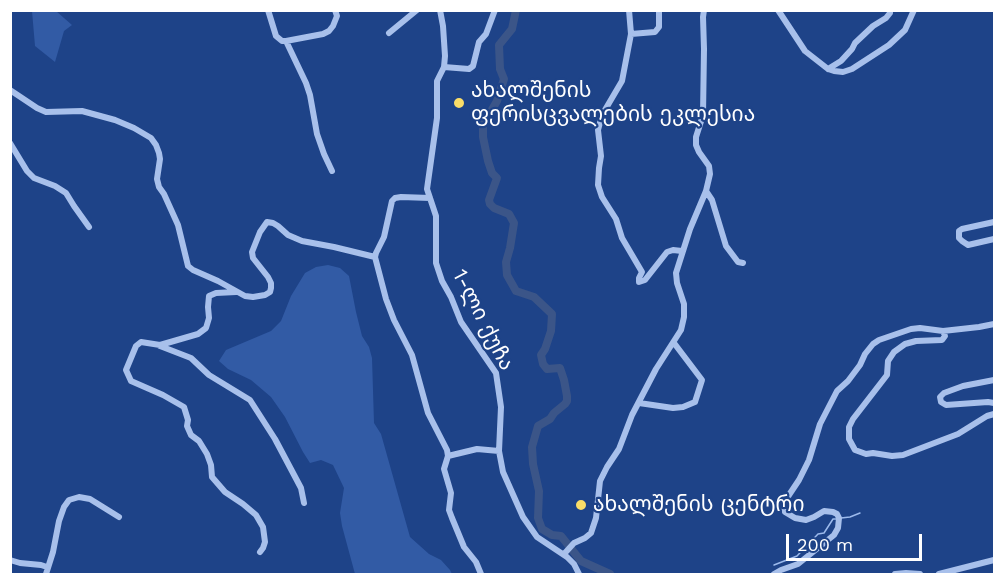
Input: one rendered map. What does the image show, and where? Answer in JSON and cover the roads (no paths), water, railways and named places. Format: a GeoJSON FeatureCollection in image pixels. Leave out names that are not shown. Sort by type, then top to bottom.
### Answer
{"type":"FeatureCollection","features":[{"type":"Feature","properties":{"kind":"street"},"geometry":{"type":"LineString","coordinates":[[268,10],[276,36],[282,41],[329,31],[337,16],[335,10]]}},
{"type":"Feature","properties":{"kind":"street"},"geometry":{"type":"LineString","coordinates":[[389,33],[417,10]]}},
{"type":"Feature","properties":{"kind":"street","name":"1-ლი ქუჩა"},"geometry":{"type":"LineString","coordinates":[[440,10],[446,56],[444,67],[437,81],[437,118],[427,189],[436,216],[436,263],[461,322],[496,373],[501,407],[499,451],[503,472],[523,517],[537,537],[565,553],[579,574]]}},
{"type":"Feature","properties":{"kind":"street"},"geometry":{"type":"LineString","coordinates":[[444,67],[469,69],[473,66],[478,42],[486,34],[495,10]]}},
{"type":"Feature","properties":{"kind":"street"},"geometry":{"type":"LineString","coordinates":[[629,10],[631,34],[622,81],[602,115],[598,130],[602,156],[598,185],[602,197],[616,219],[622,238],[642,272],[639,282],[645,280],[667,252],[682,251]]}},
{"type":"Feature","properties":{"kind":"street"},"geometry":{"type":"LineString","coordinates":[[631,34],[655,32],[658,27],[659,10]]}},
{"type":"Feature","properties":{"kind":"street"},"geometry":{"type":"LineString","coordinates":[[565,553],[571,546],[591,533],[596,518],[600,482],[619,449],[632,415],[656,369],[681,330],[684,304],[676,273],[710,174],[709,166],[696,145],[696,137],[703,115],[704,10]]}},
{"type":"Feature","properties":{"kind":"street"},"geometry":{"type":"LineString","coordinates":[[778,10],[805,51],[828,69],[843,72],[879,53],[904,30],[914,10]]}},
{"type":"Feature","properties":{"kind":"street"},"geometry":{"type":"LineString","coordinates":[[828,69],[841,61],[855,43],[873,26],[886,18],[890,10]]}},
{"type":"Feature","properties":{"kind":"street"},"geometry":{"type":"LineString","coordinates":[[286,41],[306,82],[317,134],[332,171]]}},
{"type":"Feature","properties":{"kind":"street"},"geometry":{"type":"LineString","coordinates":[[10,90],[46,112],[82,111],[115,120],[151,138],[156,145],[160,159],[157,180],[159,187],[178,225],[188,266],[244,296],[265,295],[272,288],[268,277],[253,258],[252,252],[267,222],[278,226],[288,236],[302,241],[375,257]]}},
{"type":"Feature","properties":{"kind":"street"},"geometry":{"type":"LineString","coordinates":[[10,143],[27,171],[34,178],[66,193],[89,227]]}},
{"type":"Feature","properties":{"kind":"street"},"geometry":{"type":"LineString","coordinates":[[706,191],[712,200],[726,246],[738,262],[743,263]]}},
{"type":"Feature","properties":{"kind":"street"},"geometry":{"type":"LineString","coordinates":[[430,198],[402,197],[392,201],[384,237],[375,257],[386,299],[412,356],[428,413],[444,442],[448,456],[444,469],[451,493],[449,510],[464,547],[476,562],[481,574]]}},
{"type":"Feature","properties":{"kind":"street"},"geometry":{"type":"LineString","coordinates":[[994,222],[959,231],[959,238],[968,245],[994,239]]}},
{"type":"Feature","properties":{"kind":"street"},"geometry":{"type":"LineString","coordinates":[[160,345],[198,334],[206,328],[209,296],[216,293],[240,292]]}},
{"type":"Feature","properties":{"kind":"street"},"geometry":{"type":"LineString","coordinates":[[774,574],[798,564],[834,534],[838,526],[839,518],[833,512],[825,511],[806,520],[795,518],[785,512],[783,504],[809,460],[820,424],[837,391],[861,365],[865,354],[873,344],[911,329],[943,331],[994,324]]}},
{"type":"Feature","properties":{"kind":"street"},"geometry":{"type":"LineString","coordinates":[[943,331],[945,336],[942,340],[916,341],[905,344],[894,352],[888,361],[887,375],[853,419],[849,428],[850,444],[855,450],[866,454],[892,456],[903,454],[958,434],[994,414]]}},
{"type":"Feature","properties":{"kind":"street"},"geometry":{"type":"LineString","coordinates":[[260,552],[265,542],[263,527],[256,514],[225,492],[212,477],[207,454],[199,441],[191,435],[187,426],[188,420],[184,407],[130,381],[126,370],[136,346],[141,342],[160,345],[191,358],[209,375],[250,400],[275,439],[301,488],[304,503]]}},
{"type":"Feature","properties":{"kind":"street"},"geometry":{"type":"LineString","coordinates":[[639,403],[674,408],[695,402],[702,380],[674,343]]}},
{"type":"Feature","properties":{"kind":"street"},"geometry":{"type":"LineString","coordinates":[[994,380],[963,386],[944,393],[940,397],[941,402],[946,405],[994,403]]}},
{"type":"Feature","properties":{"kind":"street"},"geometry":{"type":"LineString","coordinates":[[448,456],[477,449],[499,451]]}},
{"type":"Feature","properties":{"kind":"street"},"geometry":{"type":"LineString","coordinates":[[46,571],[53,552],[59,521],[69,500],[79,497],[90,499],[119,517]]}},
{"type":"Feature","properties":{"kind":"street"},"geometry":{"type":"LineString","coordinates":[[10,560],[42,565],[46,571]]}},
{"type":"Feature","properties":{"kind":"street"},"geometry":{"type":"LineString","coordinates":[[939,574],[994,560]]}},
{"type":"Feature","properties":{"kind":"street"},"geometry":{"type":"LineString","coordinates":[[895,574],[920,574]]}},
{"type":"Feature","properties":{"kind":"waterway"},"geometry":{"type":"LineString","coordinates":[[516,10],[512,29],[499,45],[500,69],[504,79],[497,101],[483,125],[483,137],[492,173],[497,178],[489,200],[490,204],[509,214],[514,223],[506,262],[507,275],[516,291],[534,297],[552,314],[551,331],[541,355],[547,369],[560,368],[567,396],[565,404],[550,419],[538,426],[532,447],[539,491],[538,518],[542,529],[552,535],[561,536],[581,561],[610,574]]}},
{"type":"Feature","properties":{"kind":"waterway"},"geometry":{"type":"LineString","coordinates":[[841,518],[860,513]]}},
{"type":"Feature","properties":{"kind":"waterway"},"geometry":{"type":"LineString","coordinates":[[774,565],[797,556],[818,534],[824,533],[833,519],[836,519]]}},
{"type":"Feature","properties":{"kind":"place","name":"ახალშენის ფერისცვალების ეკლესია"},"geometry":{"type":"Point","coordinates":[459,103]}},
{"type":"Feature","properties":{"kind":"place","name":"ახალშენის ცენტრი"},"geometry":{"type":"Point","coordinates":[581,505]}}]}
